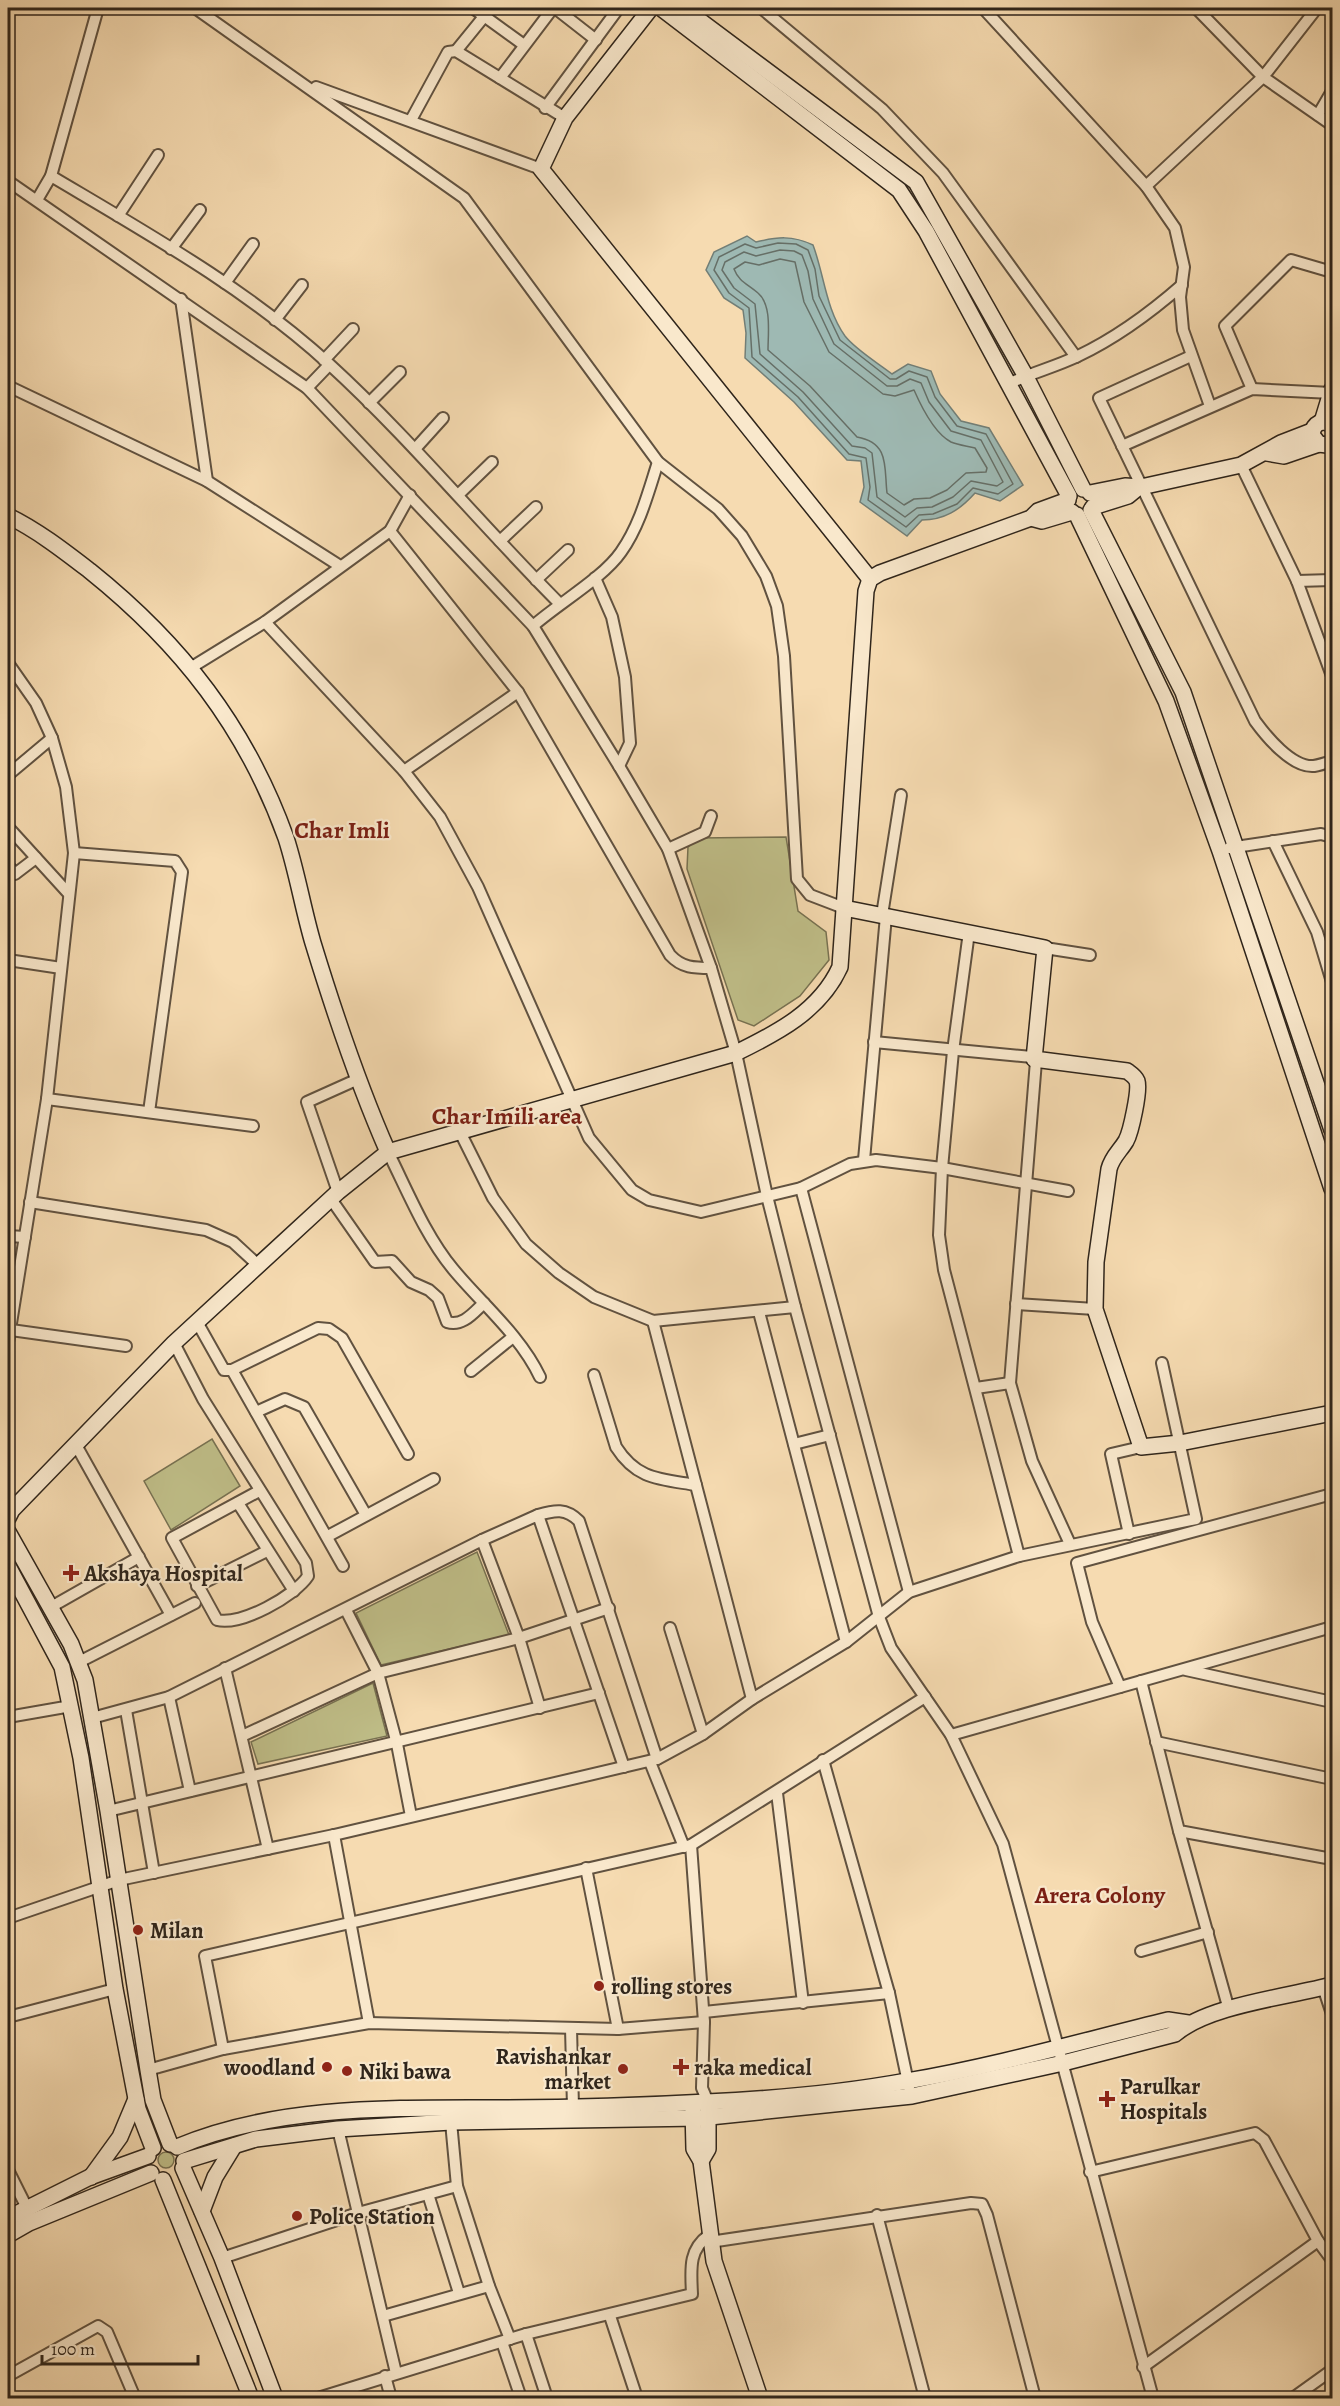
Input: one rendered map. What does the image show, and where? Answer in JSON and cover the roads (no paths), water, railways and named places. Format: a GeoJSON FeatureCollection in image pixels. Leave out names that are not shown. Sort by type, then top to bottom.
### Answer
{"type":"FeatureCollection","features":[{"type":"Feature","properties":{"kind":"main road"},"geometry":{"type":"LineString","coordinates":[[651,8],[566,118],[541,169],[870,579]]}},
{"type":"Feature","properties":{"kind":"main road"},"geometry":{"type":"LineString","coordinates":[[661,8],[899,190],[926,231],[1008,384],[1080,503]]}},
{"type":"Feature","properties":{"kind":"main road"},"geometry":{"type":"LineString","coordinates":[[683,8],[916,182],[1025,375],[1080,503],[1113,571],[1166,701],[1220,850],[1332,1189]]}},
{"type":"Feature","properties":{"kind":"main road"},"geometry":{"type":"LineString","coordinates":[[9,1513],[174,1343],[334,1195],[388,1152],[736,1053],[776,1034],[812,1007],[827,992],[840,968],[866,591],[870,579],[880,573],[1031,518],[1038,511],[1080,503],[1125,486],[1140,487],[1241,465],[1267,453],[1284,456],[1327,433],[1332,392]]}},
{"type":"Feature","properties":{"kind":"main road"},"geometry":{"type":"LineString","coordinates":[[8,516],[64,551],[118,594],[164,636],[192,667],[252,759],[286,838],[312,941],[356,1080],[388,1152]]}},
{"type":"Feature","properties":{"kind":"main road"},"geometry":{"type":"LineString","coordinates":[[1113,571],[1183,692],[1332,1130]]}},
{"type":"Feature","properties":{"kind":"main road"},"geometry":{"type":"LineString","coordinates":[[844,909],[1045,948],[1034,1059],[1127,1071],[1138,1083],[1128,1135],[1114,1156],[1109,1169],[1096,1262],[1095,1309],[1141,1447],[1180,1443],[1332,1413]]}},
{"type":"Feature","properties":{"kind":"main road"},"geometry":{"type":"LineString","coordinates":[[8,1532],[79,1662],[92,1718],[108,1811],[153,2100],[222,2258],[275,2398]]}},
{"type":"Feature","properties":{"kind":"main road"},"geometry":{"type":"LineString","coordinates":[[8,1566],[62,1667],[71,1706],[114,1989],[136,2099],[157,2176],[251,2398]]}},
{"type":"Feature","properties":{"kind":"main road"},"geometry":{"type":"LineString","coordinates":[[8,2218],[91,2177],[151,2152],[161,2144],[178,2155],[234,2146],[267,2137],[338,2129],[701,2106],[910,2089],[1063,2062],[1175,2034],[1188,2023],[1229,2010],[1328,1986]]}},
{"type":"Feature","properties":{"kind":"main road"},"geometry":{"type":"LineString","coordinates":[[910,2089],[1059,2047],[1168,2020],[1188,2023]]}},
{"type":"Feature","properties":{"kind":"main road"},"geometry":{"type":"LineString","coordinates":[[91,2177],[120,2137],[136,2099]]}},
{"type":"Feature","properties":{"kind":"main road"},"geometry":{"type":"LineString","coordinates":[[178,2155],[223,2131],[302,2116],[415,2108],[701,2106]]}},
{"type":"Feature","properties":{"kind":"main road"},"geometry":{"type":"LineString","coordinates":[[701,2106],[708,2149],[701,2161],[709,2238],[719,2281],[760,2398]]}},
{"type":"Feature","properties":{"kind":"main road"},"geometry":{"type":"LineString","coordinates":[[202,2211],[215,2178],[234,2146]]}},
{"type":"Feature","properties":{"kind":"main road"},"geometry":{"type":"LineString","coordinates":[[8,2235],[29,2223],[157,2176],[178,2175],[178,2155]]}},
{"type":"Feature","properties":{"kind":"street"},"geometry":{"type":"LineString","coordinates":[[37,200],[51,176],[98,8]]}},
{"type":"Feature","properties":{"kind":"street"},"geometry":{"type":"LineString","coordinates":[[195,8],[464,198],[658,462],[730,522],[742,536],[773,591],[784,656],[797,879],[810,895],[844,909]]}},
{"type":"Feature","properties":{"kind":"street"},"geometry":{"type":"LineString","coordinates":[[473,8],[488,12],[524,45]]}},
{"type":"Feature","properties":{"kind":"street"},"geometry":{"type":"LineString","coordinates":[[500,78],[554,8],[596,40]]}},
{"type":"Feature","properties":{"kind":"street"},"geometry":{"type":"LineString","coordinates":[[545,108],[618,9],[616,8]]}},
{"type":"Feature","properties":{"kind":"street"},"geometry":{"type":"LineString","coordinates":[[761,8],[882,109],[943,173],[1076,357]]}},
{"type":"Feature","properties":{"kind":"street"},"geometry":{"type":"LineString","coordinates":[[983,8],[1146,186],[1175,228],[1184,267],[1180,297],[1183,330],[1210,406]]}},
{"type":"Feature","properties":{"kind":"street"},"geometry":{"type":"LineString","coordinates":[[1196,8],[1263,77],[1332,125]]}},
{"type":"Feature","properties":{"kind":"street"},"geometry":{"type":"LineString","coordinates":[[1146,186],[1263,77],[1317,8]]}},
{"type":"Feature","properties":{"kind":"street"},"geometry":{"type":"LineString","coordinates":[[456,51],[488,12]]}},
{"type":"Feature","properties":{"kind":"street"},"geometry":{"type":"LineString","coordinates":[[411,120],[448,52],[456,51],[545,108],[566,118]]}},
{"type":"Feature","properties":{"kind":"street"},"geometry":{"type":"LineString","coordinates":[[302,82],[541,169]]}},
{"type":"Feature","properties":{"kind":"street"},"geometry":{"type":"LineString","coordinates":[[1318,115],[1332,91]]}},
{"type":"Feature","properties":{"kind":"street"},"geometry":{"type":"LineString","coordinates":[[117,216],[158,155]]}},
{"type":"Feature","properties":{"kind":"street"},"geometry":{"type":"LineString","coordinates":[[51,176],[225,283],[327,362],[415,449],[560,603]]}},
{"type":"Feature","properties":{"kind":"street"},"geometry":{"type":"LineString","coordinates":[[8,181],[307,388],[533,626],[668,849],[711,968],[736,1053],[767,1196],[795,1307],[879,1617],[891,1648],[951,1735],[1003,1844],[1153,2398]]}},
{"type":"Feature","properties":{"kind":"street"},"geometry":{"type":"LineString","coordinates":[[171,249],[200,210]]}},
{"type":"Feature","properties":{"kind":"street"},"geometry":{"type":"LineString","coordinates":[[225,283],[253,244]]}},
{"type":"Feature","properties":{"kind":"street"},"geometry":{"type":"LineString","coordinates":[[1252,389],[1226,326],[1291,260],[1332,272]]}},
{"type":"Feature","properties":{"kind":"street"},"geometry":{"type":"LineString","coordinates":[[275,320],[302,285]]}},
{"type":"Feature","properties":{"kind":"street"},"geometry":{"type":"LineString","coordinates":[[1008,384],[1025,375],[1076,357],[1113,338],[1153,311],[1182,285]]}},
{"type":"Feature","properties":{"kind":"street"},"geometry":{"type":"LineString","coordinates":[[181,299],[207,481]]}},
{"type":"Feature","properties":{"kind":"street"},"geometry":{"type":"LineString","coordinates":[[307,388],[353,329]]}},
{"type":"Feature","properties":{"kind":"street"},"geometry":{"type":"LineString","coordinates":[[1191,356],[1099,398],[1255,721],[1266,736],[1288,757],[1311,766],[1332,761]]}},
{"type":"Feature","properties":{"kind":"street"},"geometry":{"type":"LineString","coordinates":[[369,403],[400,372]]}},
{"type":"Feature","properties":{"kind":"street"},"geometry":{"type":"LineString","coordinates":[[8,386],[207,481],[340,566]]}},
{"type":"Feature","properties":{"kind":"street"},"geometry":{"type":"LineString","coordinates":[[1122,446],[1252,389],[1332,392]]}},
{"type":"Feature","properties":{"kind":"street"},"geometry":{"type":"LineString","coordinates":[[415,449],[444,418]]}},
{"type":"Feature","properties":{"kind":"street"},"geometry":{"type":"LineString","coordinates":[[458,495],[492,462]]}},
{"type":"Feature","properties":{"kind":"street"},"geometry":{"type":"LineString","coordinates":[[533,626],[595,578],[620,553],[637,525],[658,462]]}},
{"type":"Feature","properties":{"kind":"street"},"geometry":{"type":"LineString","coordinates":[[1241,465],[1297,581],[1331,671]]}},
{"type":"Feature","properties":{"kind":"street"},"geometry":{"type":"LineString","coordinates":[[192,667],[265,622],[390,531],[410,495]]}},
{"type":"Feature","properties":{"kind":"street"},"geometry":{"type":"LineString","coordinates":[[500,541],[536,507]]}},
{"type":"Feature","properties":{"kind":"street"},"geometry":{"type":"LineString","coordinates":[[390,531],[518,692],[670,955],[677,962],[691,968],[711,968]]}},
{"type":"Feature","properties":{"kind":"street"},"geometry":{"type":"LineString","coordinates":[[536,580],[568,550]]}},
{"type":"Feature","properties":{"kind":"street"},"geometry":{"type":"LineString","coordinates":[[595,578],[612,617],[625,677],[630,743],[619,765]]}},
{"type":"Feature","properties":{"kind":"street"},"geometry":{"type":"LineString","coordinates":[[1297,581],[1332,580]]}},
{"type":"Feature","properties":{"kind":"street"},"geometry":{"type":"LineString","coordinates":[[265,622],[404,771],[440,817],[461,854],[570,1100],[596,1148],[632,1190],[649,1200],[701,1212],[801,1188],[850,1164],[864,1160],[942,1168],[1068,1191]]}},
{"type":"Feature","properties":{"kind":"street"},"geometry":{"type":"LineString","coordinates":[[8,663],[36,703],[52,738],[66,787],[74,853],[47,1099],[8,1342]]}},
{"type":"Feature","properties":{"kind":"street"},"geometry":{"type":"LineString","coordinates":[[404,771],[518,692]]}},
{"type":"Feature","properties":{"kind":"street"},"geometry":{"type":"LineString","coordinates":[[8,776],[52,738]]}},
{"type":"Feature","properties":{"kind":"street"},"geometry":{"type":"LineString","coordinates":[[864,1160],[884,916],[901,795]]}},
{"type":"Feature","properties":{"kind":"street"},"geometry":{"type":"LineString","coordinates":[[668,849],[705,832],[711,816]]}},
{"type":"Feature","properties":{"kind":"street"},"geometry":{"type":"LineString","coordinates":[[8,827],[69,894]]}},
{"type":"Feature","properties":{"kind":"street"},"geometry":{"type":"LineString","coordinates":[[1220,850],[1321,834],[1332,837]]}},
{"type":"Feature","properties":{"kind":"street"},"geometry":{"type":"LineString","coordinates":[[1273,841],[1317,932],[1332,982]]}},
{"type":"Feature","properties":{"kind":"street"},"geometry":{"type":"LineString","coordinates":[[74,853],[175,861],[182,872],[149,1112]]}},
{"type":"Feature","properties":{"kind":"street"},"geometry":{"type":"LineString","coordinates":[[8,865],[15,874],[36,858]]}},
{"type":"Feature","properties":{"kind":"street"},"geometry":{"type":"LineString","coordinates":[[969,932],[952,1051],[942,1168],[940,1247],[944,1270],[1019,1556]]}},
{"type":"Feature","properties":{"kind":"street"},"geometry":{"type":"LineString","coordinates":[[1045,948],[1090,956]]}},
{"type":"Feature","properties":{"kind":"street"},"geometry":{"type":"LineString","coordinates":[[8,960],[61,968]]}},
{"type":"Feature","properties":{"kind":"street"},"geometry":{"type":"LineString","coordinates":[[874,1042],[1034,1059],[1027,1184],[1010,1383],[1032,1461],[1070,1544]]}},
{"type":"Feature","properties":{"kind":"street"},"geometry":{"type":"LineString","coordinates":[[356,1080],[307,1102],[334,1195],[375,1262],[392,1261],[411,1282],[429,1290],[441,1301],[447,1322],[452,1324],[465,1320],[484,1302]]}},
{"type":"Feature","properties":{"kind":"street"},"geometry":{"type":"LineString","coordinates":[[47,1099],[253,1126]]}},
{"type":"Feature","properties":{"kind":"street"},"geometry":{"type":"LineString","coordinates":[[460,1132],[493,1198],[526,1244],[559,1273],[594,1297],[653,1321],[795,1307]]}},
{"type":"Feature","properties":{"kind":"street"},"geometry":{"type":"LineString","coordinates":[[388,1152],[431,1238],[453,1269],[513,1336],[540,1377]]}},
{"type":"Feature","properties":{"kind":"street"},"geometry":{"type":"LineString","coordinates":[[801,1188],[909,1592]]}},
{"type":"Feature","properties":{"kind":"street"},"geometry":{"type":"LineString","coordinates":[[30,1202],[206,1230],[233,1242],[258,1265]]}},
{"type":"Feature","properties":{"kind":"street"},"geometry":{"type":"LineString","coordinates":[[8,1236],[25,1238]]}},
{"type":"Feature","properties":{"kind":"street"},"geometry":{"type":"LineString","coordinates":[[1016,1304],[1095,1309]]}},
{"type":"Feature","properties":{"kind":"street"},"geometry":{"type":"LineString","coordinates":[[759,1312],[846,1642]]}},
{"type":"Feature","properties":{"kind":"street"},"geometry":{"type":"LineString","coordinates":[[653,1321],[752,1699]]}},
{"type":"Feature","properties":{"kind":"street"},"geometry":{"type":"LineString","coordinates":[[197,1322],[216,1360],[224,1370],[232,1370],[318,1328],[329,1329],[342,1338],[408,1454]]}},
{"type":"Feature","properties":{"kind":"street"},"geometry":{"type":"LineString","coordinates":[[11,1330],[126,1346]]}},
{"type":"Feature","properties":{"kind":"street"},"geometry":{"type":"LineString","coordinates":[[471,1371],[513,1336]]}},
{"type":"Feature","properties":{"kind":"street"},"geometry":{"type":"LineString","coordinates":[[174,1343],[203,1399],[306,1563],[308,1576],[294,1591],[244,1617],[226,1622],[217,1620],[172,1538],[259,1491]]}},
{"type":"Feature","properties":{"kind":"street"},"geometry":{"type":"LineString","coordinates":[[8,1918],[119,1880],[268,1850],[653,1761],[703,1734],[752,1699],[846,1642],[909,1592],[1019,1556],[1196,1519],[1162,1363]]}},
{"type":"Feature","properties":{"kind":"street"},"geometry":{"type":"LineString","coordinates":[[232,1370],[343,1566]]}},
{"type":"Feature","properties":{"kind":"street"},"geometry":{"type":"LineString","coordinates":[[594,1375],[616,1447],[621,1455],[645,1476],[696,1485]]}},
{"type":"Feature","properties":{"kind":"street"},"geometry":{"type":"LineString","coordinates":[[975,1388],[1010,1383]]}},
{"type":"Feature","properties":{"kind":"street"},"geometry":{"type":"LineString","coordinates":[[256,1412],[285,1399],[298,1402],[304,1407],[366,1515]]}},
{"type":"Feature","properties":{"kind":"street"},"geometry":{"type":"LineString","coordinates":[[794,1444],[830,1435]]}},
{"type":"Feature","properties":{"kind":"street"},"geometry":{"type":"LineString","coordinates":[[76,1445],[171,1615]]}},
{"type":"Feature","properties":{"kind":"street"},"geometry":{"type":"LineString","coordinates":[[1129,1534],[1111,1454],[1141,1447]]}},
{"type":"Feature","properties":{"kind":"street"},"geometry":{"type":"LineString","coordinates":[[328,1536],[435,1479]]}},
{"type":"Feature","properties":{"kind":"street"},"geometry":{"type":"LineString","coordinates":[[1120,1687],[1092,1622],[1077,1563],[1332,1494]]}},
{"type":"Feature","properties":{"kind":"street"},"geometry":{"type":"LineString","coordinates":[[238,1503],[294,1591]]}},
{"type":"Feature","properties":{"kind":"street"},"geometry":{"type":"LineString","coordinates":[[92,1718],[169,1697],[482,1540],[538,1515],[561,1510],[571,1512],[579,1521],[609,1608],[653,1761],[687,1846],[704,2017],[701,2106]]}},
{"type":"Feature","properties":{"kind":"street"},"geometry":{"type":"LineString","coordinates":[[538,1515],[624,1767]]}},
{"type":"Feature","properties":{"kind":"street"},"geometry":{"type":"LineString","coordinates":[[482,1540],[519,1638],[540,1708]]}},
{"type":"Feature","properties":{"kind":"street"},"geometry":{"type":"LineString","coordinates":[[197,1586],[267,1551]]}},
{"type":"Feature","properties":{"kind":"street"},"geometry":{"type":"LineString","coordinates":[[51,1607],[139,1557]]}},
{"type":"Feature","properties":{"kind":"street"},"geometry":{"type":"LineString","coordinates":[[79,1662],[195,1603]]}},
{"type":"Feature","properties":{"kind":"street"},"geometry":{"type":"LineString","coordinates":[[242,1736],[378,1673],[519,1638],[609,1608]]}},
{"type":"Feature","properties":{"kind":"street"},"geometry":{"type":"LineString","coordinates":[[346,1610],[378,1673],[397,1744],[411,1816]]}},
{"type":"Feature","properties":{"kind":"street"},"geometry":{"type":"LineString","coordinates":[[670,1628],[703,1734]]}},
{"type":"Feature","properties":{"kind":"street"},"geometry":{"type":"LineString","coordinates":[[951,1735],[1332,1628]]}},
{"type":"Feature","properties":{"kind":"street"},"geometry":{"type":"LineString","coordinates":[[225,1668],[268,1850]]}},
{"type":"Feature","properties":{"kind":"street"},"geometry":{"type":"LineString","coordinates":[[1183,1669],[1332,1702]]}},
{"type":"Feature","properties":{"kind":"street"},"geometry":{"type":"LineString","coordinates":[[1141,1680],[1179,1831],[1229,2010]]}},
{"type":"Feature","properties":{"kind":"street"},"geometry":{"type":"LineString","coordinates":[[108,1811],[397,1744],[599,1694]]}},
{"type":"Feature","properties":{"kind":"street"},"geometry":{"type":"LineString","coordinates":[[169,1697],[190,1791]]}},
{"type":"Feature","properties":{"kind":"street"},"geometry":{"type":"LineString","coordinates":[[223,2049],[205,1956],[350,1921],[687,1846],[777,1793],[823,1760],[925,1697]]}},
{"type":"Feature","properties":{"kind":"street"},"geometry":{"type":"LineString","coordinates":[[8,1718],[71,1706]]}},
{"type":"Feature","properties":{"kind":"street"},"geometry":{"type":"LineString","coordinates":[[126,1710],[154,1873]]}},
{"type":"Feature","properties":{"kind":"street"},"geometry":{"type":"LineString","coordinates":[[1156,1743],[1332,1779]]}},
{"type":"Feature","properties":{"kind":"street"},"geometry":{"type":"LineString","coordinates":[[823,1760],[889,1993],[910,2089]]}},
{"type":"Feature","properties":{"kind":"street"},"geometry":{"type":"LineString","coordinates":[[777,1793],[803,2003]]}},
{"type":"Feature","properties":{"kind":"street"},"geometry":{"type":"LineString","coordinates":[[1179,1831],[1332,1859]]}},
{"type":"Feature","properties":{"kind":"street"},"geometry":{"type":"LineString","coordinates":[[334,1835],[369,2023]]}},
{"type":"Feature","properties":{"kind":"street"},"geometry":{"type":"LineString","coordinates":[[586,1868],[618,2029]]}},
{"type":"Feature","properties":{"kind":"street"},"geometry":{"type":"LineString","coordinates":[[1141,1951],[1208,1932]]}},
{"type":"Feature","properties":{"kind":"street"},"geometry":{"type":"LineString","coordinates":[[1328,1986],[1332,2014]]}},
{"type":"Feature","properties":{"kind":"street"},"geometry":{"type":"LineString","coordinates":[[8,2017],[114,1989]]}},
{"type":"Feature","properties":{"kind":"street"},"geometry":{"type":"LineString","coordinates":[[148,2070],[223,2049],[369,2023],[618,2029],[889,1993]]}},
{"type":"Feature","properties":{"kind":"street"},"geometry":{"type":"LineString","coordinates":[[571,2028],[573,2108]]}},
{"type":"Feature","properties":{"kind":"street"},"geometry":{"type":"LineString","coordinates":[[451,2122],[457,2186],[506,2340],[521,2398]]}},
{"type":"Feature","properties":{"kind":"street"},"geometry":{"type":"LineString","coordinates":[[338,2129],[396,2373]]}},
{"type":"Feature","properties":{"kind":"street"},"geometry":{"type":"LineString","coordinates":[[1090,2172],[1255,2133],[1264,2140],[1318,2241],[1332,2260]]}},
{"type":"Feature","properties":{"kind":"street"},"geometry":{"type":"LineString","coordinates":[[8,2170],[27,2208]]}},
{"type":"Feature","properties":{"kind":"street"},"geometry":{"type":"LineString","coordinates":[[222,2258],[358,2213],[457,2186]]}},
{"type":"Feature","properties":{"kind":"street"},"geometry":{"type":"LineString","coordinates":[[428,2194],[459,2294]]}},
{"type":"Feature","properties":{"kind":"street"},"geometry":{"type":"LineString","coordinates":[[318,2398],[526,2334],[610,2316],[692,2294],[691,2265],[694,2250],[699,2242],[709,2238],[971,2203],[982,2204],[1035,2398]]}},
{"type":"Feature","properties":{"kind":"street"},"geometry":{"type":"LineString","coordinates":[[877,2215],[926,2398]]}},
{"type":"Feature","properties":{"kind":"street"},"geometry":{"type":"LineString","coordinates":[[1143,2367],[1318,2241]]}},
{"type":"Feature","properties":{"kind":"street"},"geometry":{"type":"LineString","coordinates":[[383,2316],[489,2286]]}},
{"type":"Feature","properties":{"kind":"street"},"geometry":{"type":"LineString","coordinates":[[610,2316],[638,2398]]}},
{"type":"Feature","properties":{"kind":"street"},"geometry":{"type":"LineString","coordinates":[[8,2376],[98,2326],[106,2332],[134,2398]]}},
{"type":"Feature","properties":{"kind":"street"},"geometry":{"type":"LineString","coordinates":[[526,2334],[547,2398]]}},
{"type":"Feature","properties":{"kind":"street"},"geometry":{"type":"LineString","coordinates":[[1293,2398],[1332,2370]]}},
{"type":"Feature","properties":{"kind":"street"},"geometry":{"type":"LineString","coordinates":[[385,2376],[392,2398]]}},
{"type":"Feature","properties":{"kind":"water"},"geometry":{"type":"Polygon","coordinates":[[[747,236],[756,242],[784,238],[813,245],[829,303],[845,336],[892,374],[908,364],[931,371],[940,394],[961,421],[989,428],[1023,485],[1000,501],[975,493],[951,513],[930,520],[922,520],[907,536],[860,502],[864,487],[861,461],[847,460],[794,402],[745,358],[746,333],[743,310],[724,298],[706,270],[714,252],[747,236]]]}},
{"type":"Feature","properties":{"kind":"place","name":"Akshaya Hospital"},"geometry":{"type":"Point","coordinates":[71,1573]}},
{"type":"Feature","properties":{"kind":"place","name":"Milan"},"geometry":{"type":"Point","coordinates":[138,1930]}},
{"type":"Feature","properties":{"kind":"place","name":"rolling stores"},"geometry":{"type":"Point","coordinates":[599,1986]}},
{"type":"Feature","properties":{"kind":"place","name":"woodland"},"geometry":{"type":"Point","coordinates":[327,2067]}},
{"type":"Feature","properties":{"kind":"place","name":"raka medical"},"geometry":{"type":"Point","coordinates":[681,2067]}},
{"type":"Feature","properties":{"kind":"place","name":"Ravishankar market"},"geometry":{"type":"Point","coordinates":[623,2069]}},
{"type":"Feature","properties":{"kind":"place","name":"Niki bawa"},"geometry":{"type":"Point","coordinates":[347,2071]}},
{"type":"Feature","properties":{"kind":"place","name":"Parulkar Hospitals"},"geometry":{"type":"Point","coordinates":[1107,2099]}},
{"type":"Feature","properties":{"kind":"place","name":"Police Station"},"geometry":{"type":"Point","coordinates":[297,2216]}},
{"type":"Feature","properties":{"kind":"district","name":"Char Imli"},"geometry":{"type":"Point","coordinates":[342,830]}},
{"type":"Feature","properties":{"kind":"district","name":"Char Imili area"},"geometry":{"type":"Point","coordinates":[507,1116]}},
{"type":"Feature","properties":{"kind":"district","name":"Arera Colony"},"geometry":{"type":"Point","coordinates":[1100,1895]}}]}
